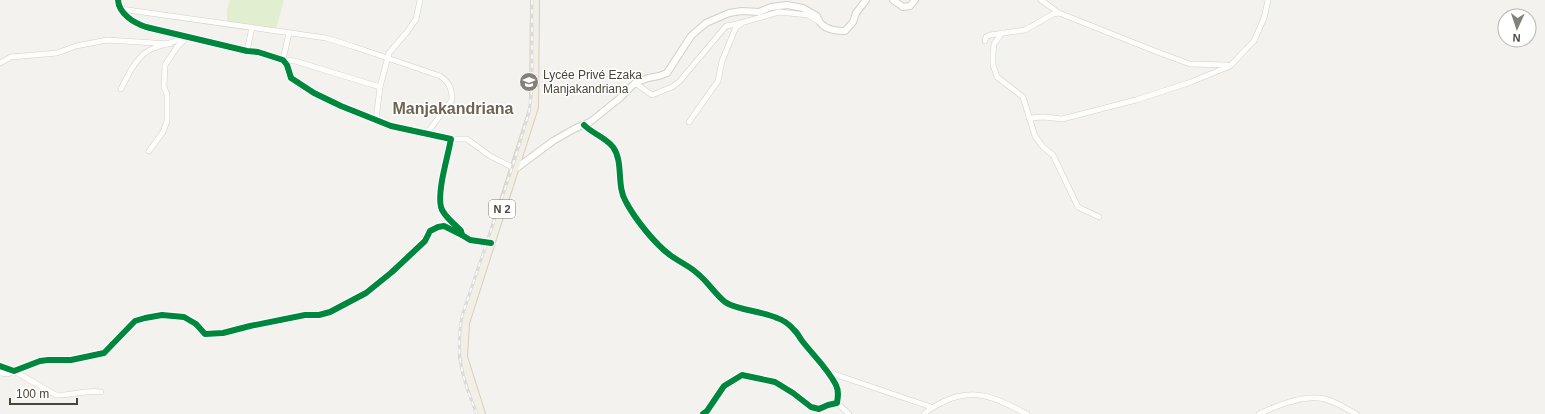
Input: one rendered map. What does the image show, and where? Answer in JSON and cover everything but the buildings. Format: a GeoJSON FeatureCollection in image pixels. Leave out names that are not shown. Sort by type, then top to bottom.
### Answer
{"type":"FeatureCollection","features":[{"type":"Feature","properties":{"kind":"main road","name":"N 2"},"geometry":{"type":"LineString","coordinates":[[481,414],[463,356],[465,323],[534,107],[535,0]]}},
{"type":"Feature","properties":{"kind":"street"},"geometry":{"type":"LineString","coordinates":[[118,0],[121,9],[136,23],[146,27],[247,51],[258,52],[288,62],[296,61],[380,88]]}},
{"type":"Feature","properties":{"kind":"street"},"geometry":{"type":"LineString","coordinates":[[376,120],[380,88],[387,58],[389,53],[416,19],[420,0]]}},
{"type":"Feature","properties":{"kind":"street"},"geometry":{"type":"LineString","coordinates":[[635,83],[652,95],[672,87],[679,82],[726,26],[779,12],[808,15],[826,28],[837,31],[845,31],[853,22],[856,13],[866,0]]}},
{"type":"Feature","properties":{"kind":"street"},"geometry":{"type":"LineString","coordinates":[[893,0],[903,7],[910,6],[915,0]]}},
{"type":"Feature","properties":{"kind":"street"},"geometry":{"type":"LineString","coordinates":[[1042,0],[1059,14],[1190,64],[1230,66]]}},
{"type":"Feature","properties":{"kind":"street"},"geometry":{"type":"LineString","coordinates":[[1029,118],[1044,117],[1062,119],[1122,104],[1191,82],[1230,66],[1254,41],[1264,18],[1268,0]]}},
{"type":"Feature","properties":{"kind":"street"},"geometry":{"type":"LineString","coordinates":[[283,60],[287,65],[291,78],[314,94],[391,126],[451,139],[467,139],[490,156],[510,166],[514,170],[553,141],[590,122],[613,105],[635,83],[667,73],[691,36],[706,23],[729,14],[742,11],[759,12],[771,7],[787,5],[803,8],[817,16],[818,21]]}},
{"type":"Feature","properties":{"kind":"street"},"geometry":{"type":"LineString","coordinates":[[121,9],[326,38],[440,76],[448,81],[452,94],[452,100],[427,133]]}},
{"type":"Feature","properties":{"kind":"street"},"geometry":{"type":"LineString","coordinates":[[984,40],[990,35],[1025,30],[1053,14],[1059,14]]}},
{"type":"Feature","properties":{"kind":"street"},"geometry":{"type":"LineString","coordinates":[[689,122],[718,81],[722,61],[736,27],[746,20]]}},
{"type":"Feature","properties":{"kind":"street"},"geometry":{"type":"LineString","coordinates":[[247,51],[252,27]]}},
{"type":"Feature","properties":{"kind":"street"},"geometry":{"type":"LineString","coordinates":[[283,60],[289,33]]}},
{"type":"Feature","properties":{"kind":"street"},"geometry":{"type":"LineString","coordinates":[[1002,33],[994,44],[993,65],[997,77],[1023,97],[1035,136],[1043,147],[1053,155],[1078,207],[1099,217]]}},
{"type":"Feature","properties":{"kind":"street"},"geometry":{"type":"LineString","coordinates":[[121,89],[129,73],[143,56],[152,48],[170,44],[187,37]]}},
{"type":"Feature","properties":{"kind":"street"},"geometry":{"type":"LineString","coordinates":[[149,151],[163,132],[167,122],[167,94],[164,87],[165,65],[177,47],[187,37]]}},
{"type":"Feature","properties":{"kind":"street"},"geometry":{"type":"LineString","coordinates":[[0,63],[11,57],[57,53],[76,46],[107,40],[170,44]]}},
{"type":"Feature","properties":{"kind":"street"},"geometry":{"type":"LineString","coordinates":[[584,125],[589,130],[606,140],[614,148],[618,159],[620,182],[624,200],[634,217],[660,246],[670,255],[699,274],[724,301],[731,306],[764,312],[778,318],[795,330],[802,341],[828,372],[836,386],[838,394],[837,403]]}},
{"type":"Feature","properties":{"kind":"street"},"geometry":{"type":"LineString","coordinates":[[451,139],[442,185],[441,207],[443,212],[461,231],[462,235]]}},
{"type":"Feature","properties":{"kind":"street"},"geometry":{"type":"LineString","coordinates":[[0,373],[8,374],[40,361],[71,360],[104,353],[135,321],[145,318],[162,315],[184,317],[196,324],[206,334],[223,333],[305,314],[318,315],[330,312],[366,293],[392,272],[425,241],[430,232],[438,227],[444,226],[470,240],[491,243]]}},
{"type":"Feature","properties":{"kind":"street"},"geometry":{"type":"LineString","coordinates":[[0,366],[14,371],[56,395],[64,396],[92,390],[101,392]]}},
{"type":"Feature","properties":{"kind":"street"},"geometry":{"type":"LineString","coordinates":[[828,372],[931,408]]}},
{"type":"Feature","properties":{"kind":"street"},"geometry":{"type":"LineString","coordinates":[[703,414],[707,411],[724,386],[742,375],[775,382],[811,407],[819,409],[837,403]]}},
{"type":"Feature","properties":{"kind":"street"},"geometry":{"type":"LineString","coordinates":[[924,414],[931,408],[952,398],[965,394],[978,394],[990,397],[1027,414]]}},
{"type":"Feature","properties":{"kind":"street"},"geometry":{"type":"LineString","coordinates":[[1259,414],[1290,401],[1319,398],[1332,402],[1356,414]]}},
{"type":"Feature","properties":{"kind":"street"},"geometry":{"type":"LineString","coordinates":[[837,403],[849,414]]}},
{"type":"Feature","properties":{"kind":"green space"},"geometry":{"type":"Polygon","coordinates":[[[230,0],[284,0],[276,29],[227,21],[227,9],[230,0]]]}},
{"type":"Feature","properties":{"kind":"railway"},"geometry":{"type":"LineString","coordinates":[[477,414],[467,389],[461,366],[459,343],[460,330],[462,316],[512,168],[529,112],[532,89],[532,0]]}},
{"type":"Feature","properties":{"kind":"cycle path"},"geometry":{"type":"LineString","coordinates":[[118,0],[124,14],[141,25],[247,51],[258,52],[283,60],[287,65],[291,78],[314,93],[341,106],[391,126],[451,139],[440,192],[442,210],[461,231],[462,235],[470,240],[491,243]]}},
{"type":"Feature","properties":{"kind":"cycle path"},"geometry":{"type":"LineString","coordinates":[[584,125],[613,147],[618,160],[623,196],[635,216],[658,244],[670,255],[695,271],[725,302],[736,307],[782,320],[797,333],[833,379],[838,390],[837,403],[819,409],[811,407],[793,393],[775,382],[742,375],[724,386],[707,411],[703,414]]}},
{"type":"Feature","properties":{"kind":"cycle path"},"geometry":{"type":"LineString","coordinates":[[0,366],[14,371],[40,361],[71,360],[104,353],[135,321],[162,315],[184,317],[196,324],[205,334],[223,333],[305,315],[319,315],[330,312],[366,293],[392,272],[425,241],[430,231],[444,226],[462,235]]}},
{"type":"Feature","properties":{"kind":"place","name":"Lycée Privé Ezaka Manjakandriana"},"geometry":{"type":"Point","coordinates":[529,82]}},
{"type":"Feature","properties":{"kind":"district","name":"Manjakandriana"},"geometry":{"type":"Point","coordinates":[453,108]}}]}
